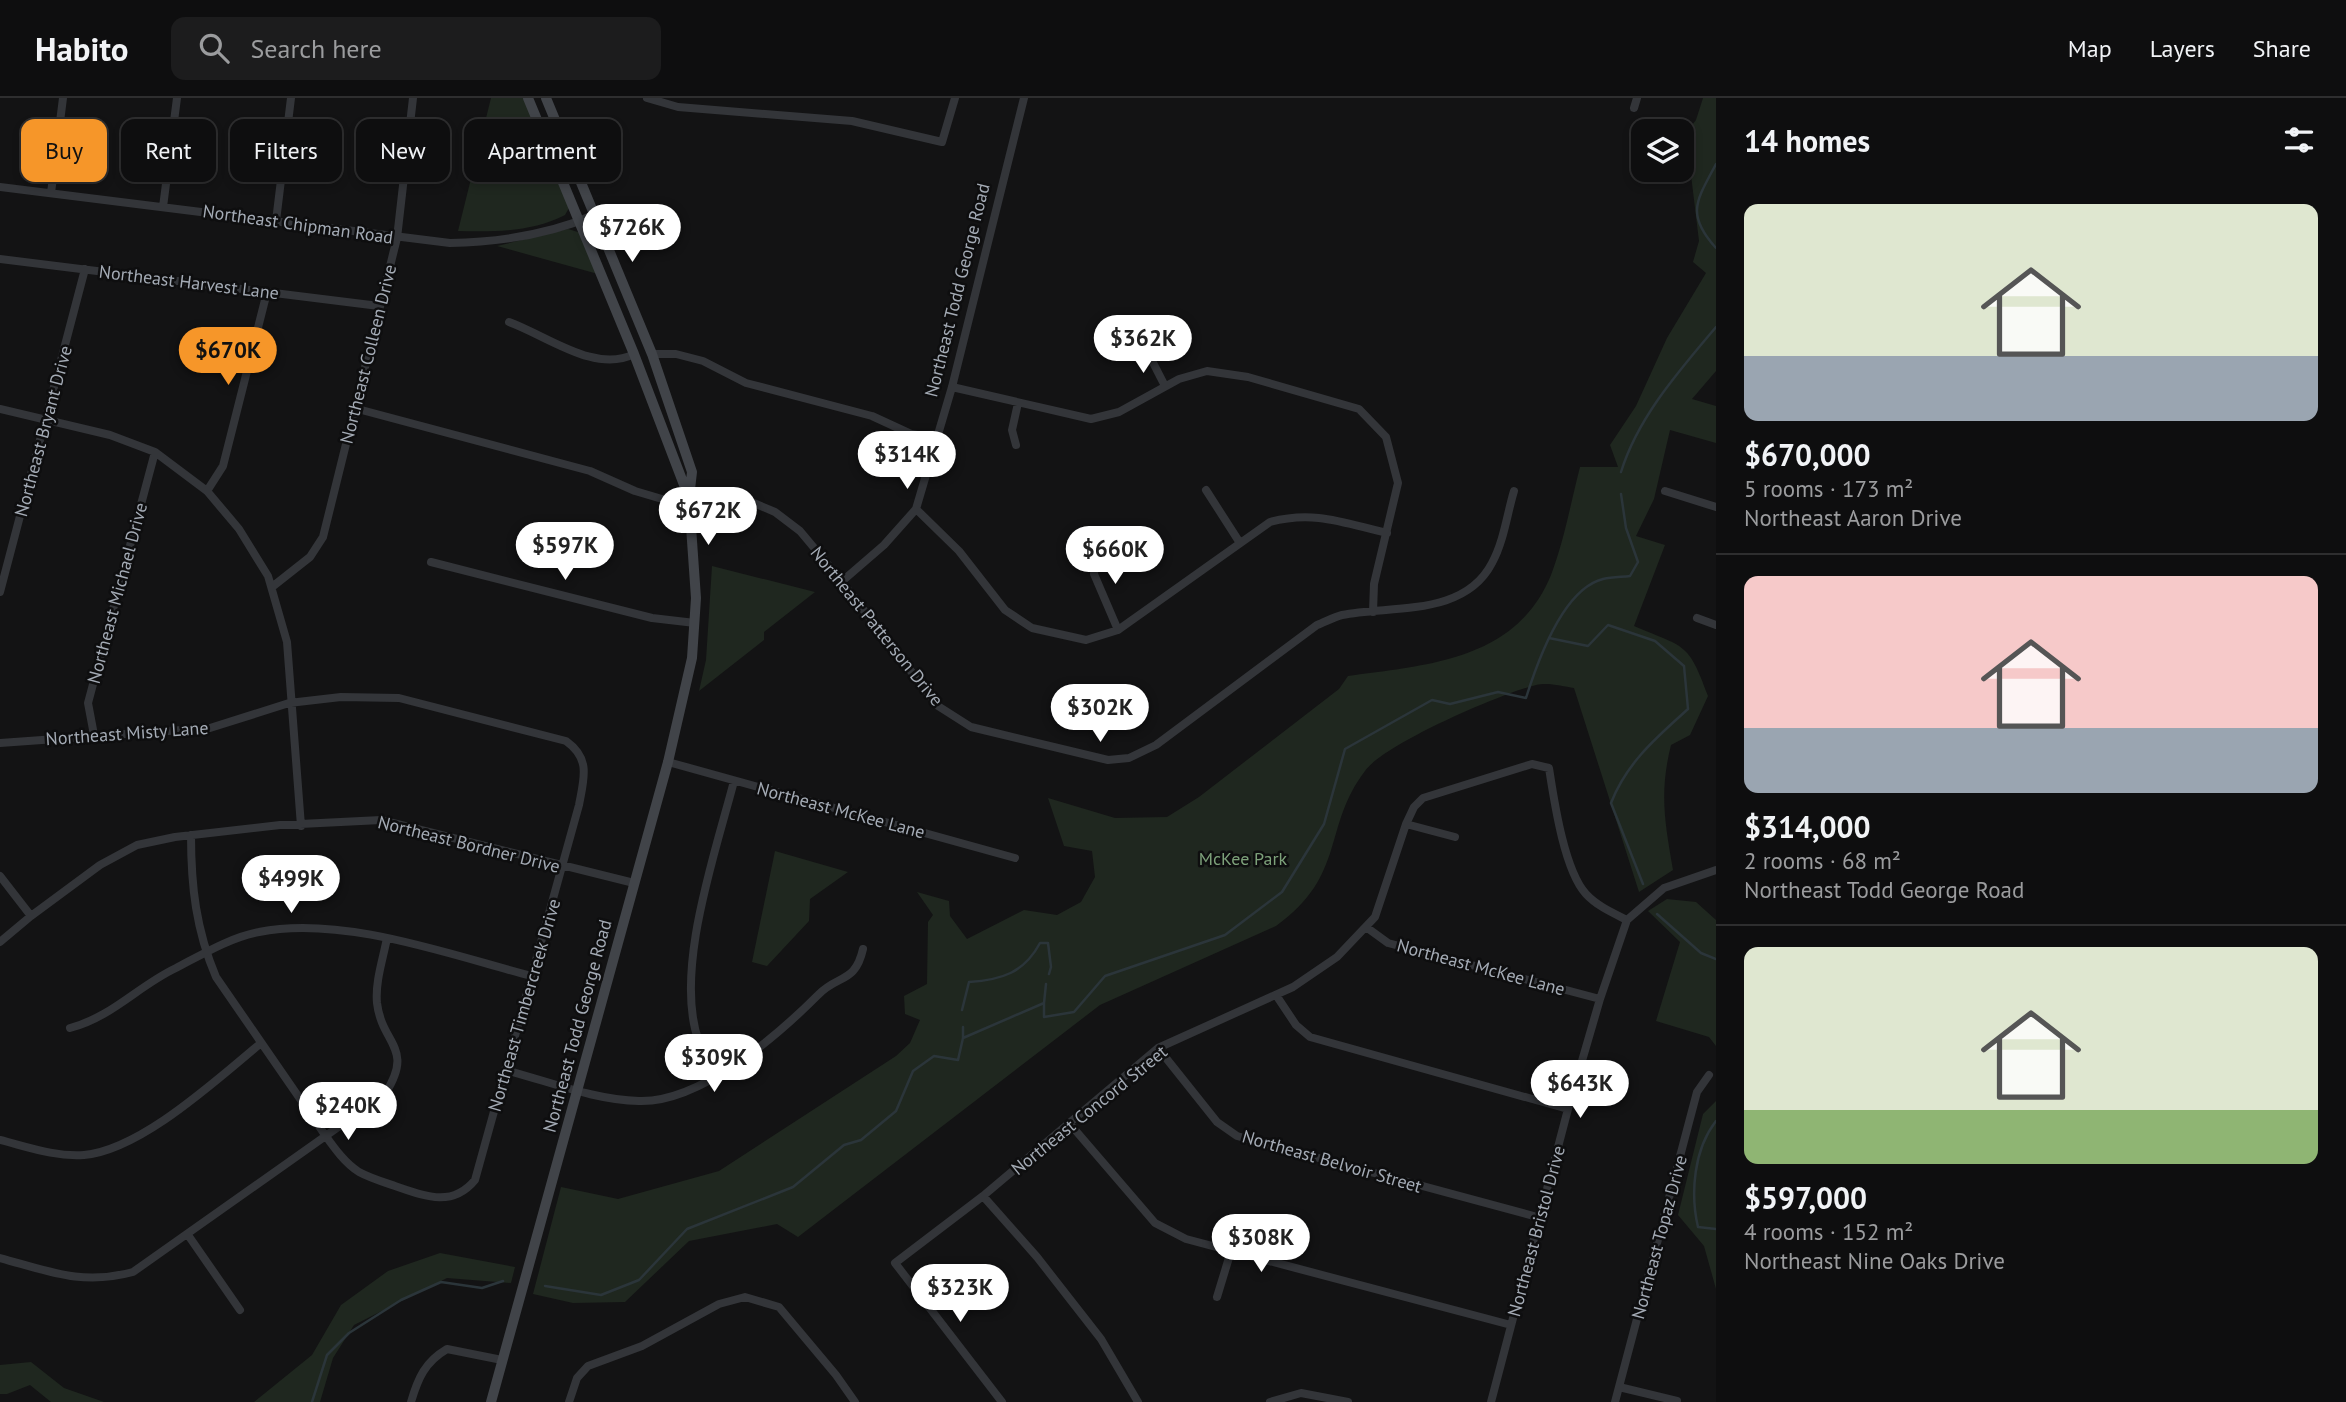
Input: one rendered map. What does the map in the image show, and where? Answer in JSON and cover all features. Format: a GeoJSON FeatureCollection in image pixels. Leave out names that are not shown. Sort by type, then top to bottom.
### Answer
{"type":"FeatureCollection","features":[{"type":"Feature","properties":{"kind":"main road"},"geometry":{"type":"LineString","coordinates":[[528,98],[634,354],[689,498]]}},
{"type":"Feature","properties":{"kind":"main road"},"geometry":{"type":"LineString","coordinates":[[546,98],[652,354],[692,472],[689,498]]}},
{"type":"Feature","properties":{"kind":"main road","name":"Northeast Todd George Road"},"geometry":{"type":"LineString","coordinates":[[491,1402],[668,762],[692,658],[696,598],[689,498]]}},
{"type":"Feature","properties":{"kind":"street"},"geometry":{"type":"LineString","coordinates":[[51,193],[63,98]]}},
{"type":"Feature","properties":{"kind":"street"},"geometry":{"type":"LineString","coordinates":[[163,207],[177,98]]}},
{"type":"Feature","properties":{"kind":"street"},"geometry":{"type":"LineString","coordinates":[[276,221],[291,98]]}},
{"type":"Feature","properties":{"kind":"street","name":"Northeast Colleen Drive"},"geometry":{"type":"LineString","coordinates":[[272,587],[310,557],[323,537],[397,238],[413,98]]}},
{"type":"Feature","properties":{"kind":"street"},"geometry":{"type":"LineString","coordinates":[[647,98],[678,107],[852,121],[942,142],[955,98]]}},
{"type":"Feature","properties":{"kind":"street","name":"Northeast Todd George Road"},"geometry":{"type":"LineString","coordinates":[[840,583],[884,545],[916,509],[952,387],[1024,98]]}},
{"type":"Feature","properties":{"kind":"street"},"geometry":{"type":"LineString","coordinates":[[1634,108],[1637,98]]}},
{"type":"Feature","properties":{"kind":"street","name":"Northeast Chipman Road"},"geometry":{"type":"LineString","coordinates":[[0,187],[397,238],[484,243],[511,240],[579,222],[594,215]]}},
{"type":"Feature","properties":{"kind":"street","name":"Northeast Harvest Lane"},"geometry":{"type":"LineString","coordinates":[[0,259],[379,306]]}},
{"type":"Feature","properties":{"kind":"street","name":"Northeast Bryant Drive"},"geometry":{"type":"LineString","coordinates":[[0,592],[85,269]]}},
{"type":"Feature","properties":{"kind":"street"},"geometry":{"type":"LineString","coordinates":[[207,491],[223,466],[267,292]]}},
{"type":"Feature","properties":{"kind":"street"},"geometry":{"type":"LineString","coordinates":[[509,323],[591,357],[614,360],[634,354]]}},
{"type":"Feature","properties":{"kind":"street"},"geometry":{"type":"LineString","coordinates":[[1147,351],[1165,386]]}},
{"type":"Feature","properties":{"kind":"street"},"geometry":{"type":"LineString","coordinates":[[652,354],[676,355],[703,361],[746,383],[872,416],[911,434],[937,438]]}},
{"type":"Feature","properties":{"kind":"street"},"geometry":{"type":"LineString","coordinates":[[952,387],[1091,419],[1119,412],[1165,386],[1207,371],[1248,377],[1359,409],[1386,437],[1398,483],[1374,583],[1373,612]]}},
{"type":"Feature","properties":{"kind":"street"},"geometry":{"type":"LineString","coordinates":[[1016,445],[1012,430],[1018,403]]}},
{"type":"Feature","properties":{"kind":"street","name":"Northeast Patterson Drive"},"geometry":{"type":"LineString","coordinates":[[354,408],[590,471],[635,491],[662,499],[722,496],[749,501],[775,512],[800,531],[939,706],[971,727],[1108,760],[1129,758],[1156,746],[1317,625],[1340,615],[1431,606],[1468,590],[1483,576],[1497,553],[1514,491]]}},
{"type":"Feature","properties":{"kind":"street"},"geometry":{"type":"LineString","coordinates":[[0,409],[110,435],[155,452],[207,491],[239,529],[272,587],[287,642],[289,703],[301,826]]}},
{"type":"Feature","properties":{"kind":"street","name":"Northeast Michael Drive"},"geometry":{"type":"LineString","coordinates":[[94,735],[89,703],[155,452]]}},
{"type":"Feature","properties":{"kind":"street"},"geometry":{"type":"LineString","coordinates":[[1206,489],[1240,543]]}},
{"type":"Feature","properties":{"kind":"street"},"geometry":{"type":"LineString","coordinates":[[1665,491],[1716,507]]}},
{"type":"Feature","properties":{"kind":"street"},"geometry":{"type":"LineString","coordinates":[[916,509],[959,551],[1005,610],[1032,628],[1086,640],[1118,630],[1270,522],[1296,515],[1324,517],[1387,533]]}},
{"type":"Feature","properties":{"kind":"street"},"geometry":{"type":"LineString","coordinates":[[1097,544],[1094,574],[1118,630]]}},
{"type":"Feature","properties":{"kind":"street"},"geometry":{"type":"LineString","coordinates":[[431,562],[652,618],[695,623]]}},
{"type":"Feature","properties":{"kind":"street"},"geometry":{"type":"LineString","coordinates":[[1697,618],[1716,625]]}},
{"type":"Feature","properties":{"kind":"street","name":"Northeast Misty Lane"},"geometry":{"type":"LineString","coordinates":[[0,743],[209,729],[289,703],[341,697],[399,698],[532,730],[566,741],[577,749]]}},
{"type":"Feature","properties":{"kind":"street","name":"Northeast Timbercreek Drive"},"geometry":{"type":"LineString","coordinates":[[325,1135],[342,1158],[359,1172],[421,1195],[434,1198],[461,1194],[475,1180],[586,773],[584,760],[577,749]]}},
{"type":"Feature","properties":{"kind":"street","name":"Northeast McKee Lane"},"geometry":{"type":"LineString","coordinates":[[668,762],[1015,858]]}},
{"type":"Feature","properties":{"kind":"street","name":"Northeast Concord Street"},"geometry":{"type":"LineString","coordinates":[[1002,1402],[895,1263],[984,1196],[1158,1048],[1276,995],[1311,976],[1336,957],[1375,917],[1406,824],[1414,807],[1433,792],[1532,764],[1549,768],[1560,830],[1580,886],[1591,900],[1628,920]]}},
{"type":"Feature","properties":{"kind":"street"},"geometry":{"type":"LineString","coordinates":[[716,1075],[699,1042],[692,1007],[692,977],[702,900],[734,781]]}},
{"type":"Feature","properties":{"kind":"street","name":"Northeast Bordner Drive"},"geometry":{"type":"LineString","coordinates":[[0,942],[30,915],[100,865],[137,845],[191,835],[280,825],[381,820],[634,883]]}},
{"type":"Feature","properties":{"kind":"street"},"geometry":{"type":"LineString","coordinates":[[1406,824],[1455,837]]}},
{"type":"Feature","properties":{"kind":"street"},"geometry":{"type":"LineString","coordinates":[[191,835],[192,900],[206,955],[216,977],[260,1044],[325,1135]]}},
{"type":"Feature","properties":{"kind":"street","name":"Northeast Bristol Drive"},"geometry":{"type":"LineString","coordinates":[[1491,1402],[1568,1109],[1600,999],[1628,920],[1664,888],[1716,870]]}},
{"type":"Feature","properties":{"kind":"street"},"geometry":{"type":"LineString","coordinates":[[0,876],[30,915]]}},
{"type":"Feature","properties":{"kind":"street","name":"Northeast McKee Lane"},"geometry":{"type":"LineString","coordinates":[[1366,927],[1388,943],[1600,999]]}},
{"type":"Feature","properties":{"kind":"street"},"geometry":{"type":"LineString","coordinates":[[70,1028],[111,1012],[160,976],[240,938],[272,930],[331,930],[387,938],[531,976]]}},
{"type":"Feature","properties":{"kind":"street"},"geometry":{"type":"LineString","coordinates":[[0,1258],[52,1273],[107,1280],[133,1272],[385,1094],[394,1080],[399,1060],[377,1005],[377,988],[387,938]]}},
{"type":"Feature","properties":{"kind":"street"},"geometry":{"type":"LineString","coordinates":[[505,1070],[627,1100],[657,1101],[691,1091],[782,1030],[828,987],[845,980],[859,967],[863,949]]}},
{"type":"Feature","properties":{"kind":"street"},"geometry":{"type":"LineString","coordinates":[[1276,995],[1296,1025],[1310,1037],[1320,1041],[1568,1109]]}},
{"type":"Feature","properties":{"kind":"street"},"geometry":{"type":"LineString","coordinates":[[0,1140],[66,1155],[87,1154],[106,1149],[175,1112],[260,1044]]}},
{"type":"Feature","properties":{"kind":"street","name":"Northeast Belvoir Street"},"geometry":{"type":"LineString","coordinates":[[1158,1048],[1217,1122],[1237,1136],[1541,1218]]}},
{"type":"Feature","properties":{"kind":"street","name":"Northeast Topaz Drive"},"geometry":{"type":"LineString","coordinates":[[1615,1402],[1697,1092],[1709,1075]]}},
{"type":"Feature","properties":{"kind":"street"},"geometry":{"type":"LineString","coordinates":[[1070,1124],[1155,1223],[1186,1239],[1511,1325]]}},
{"type":"Feature","properties":{"kind":"street"},"geometry":{"type":"LineString","coordinates":[[984,1196],[1101,1339],[1138,1402]]}},
{"type":"Feature","properties":{"kind":"street"},"geometry":{"type":"LineString","coordinates":[[188,1235],[240,1310]]}},
{"type":"Feature","properties":{"kind":"street"},"geometry":{"type":"LineString","coordinates":[[1217,1297],[1231,1251]]}},
{"type":"Feature","properties":{"kind":"street"},"geometry":{"type":"LineString","coordinates":[[569,1402],[577,1378],[588,1366],[642,1346],[719,1304],[745,1297],[779,1307],[855,1402]]}},
{"type":"Feature","properties":{"kind":"street"},"geometry":{"type":"LineString","coordinates":[[411,1402],[416,1382],[429,1360],[447,1349],[502,1360]]}},
{"type":"Feature","properties":{"kind":"street"},"geometry":{"type":"LineString","coordinates":[[1619,1387],[1677,1401]]}},
{"type":"Feature","properties":{"kind":"street"},"geometry":{"type":"LineString","coordinates":[[1270,1402],[1301,1393],[1348,1402]]}},
{"type":"Feature","properties":{"kind":"green space"},"geometry":{"type":"Polygon","coordinates":[[[491,98],[526,98],[534,119],[486,119],[491,98]]]}},
{"type":"Feature","properties":{"kind":"green space","name":"McKee Park"},"geometry":{"type":"Polygon","coordinates":[[[1703,98],[1716,98],[1716,371],[1692,399],[1716,406],[1716,443],[1670,430],[1654,499],[1636,536],[1665,545],[1634,626],[1683,649],[1695,665],[1708,696],[1690,735],[1671,745],[1667,762],[1664,808],[1673,870],[1639,892],[1574,688],[1540,684],[1498,698],[1418,734],[1376,760],[1365,771],[1343,812],[1324,869],[1314,888],[1298,907],[1276,926],[1100,1005],[798,1237],[777,1224],[689,1241],[625,1302],[573,1303],[533,1294],[561,1187],[618,1199],[719,1171],[896,1056],[910,1043],[920,1020],[905,1014],[904,996],[927,984],[928,922],[933,915],[917,892],[949,901],[950,916],[967,939],[1024,910],[1057,915],[1081,902],[1095,877],[1092,851],[1064,846],[1048,798],[1115,818],[1167,817],[1199,797],[1339,689],[1348,676],[1408,668],[1466,654],[1492,642],[1515,626],[1535,604],[1551,575],[1564,535],[1580,467],[1618,467],[1610,445],[1636,406],[1667,338],[1706,273],[1693,262],[1699,241],[1692,182],[1694,182],[1696,120],[1703,98]]]}},
{"type":"Feature","properties":{"kind":"green space"},"geometry":{"type":"Polygon","coordinates":[[[470,182],[559,182],[569,208],[565,215],[526,228],[458,231],[470,182]]]}},
{"type":"Feature","properties":{"kind":"green space"},"geometry":{"type":"Polygon","coordinates":[[[568,229],[581,233],[598,274],[497,246],[568,229]]]}},
{"type":"Feature","properties":{"kind":"green space"},"geometry":{"type":"Polygon","coordinates":[[[712,566],[815,592],[764,632],[764,640],[699,691],[706,660],[712,566]]]}},
{"type":"Feature","properties":{"kind":"green space"},"geometry":{"type":"Polygon","coordinates":[[[775,851],[848,872],[810,899],[809,921],[767,966],[752,962],[775,851]]]}},
{"type":"Feature","properties":{"kind":"green space"},"geometry":{"type":"Polygon","coordinates":[[[1667,899],[1696,902],[1716,920],[1716,1046],[1709,1037],[1656,1021],[1680,942],[1648,911],[1667,899]]]}},
{"type":"Feature","properties":{"kind":"green space"},"geometry":{"type":"Polygon","coordinates":[[[1716,1101],[1716,1289],[1704,1246],[1678,1215],[1703,1114],[1716,1101]]]}},
{"type":"Feature","properties":{"kind":"green space"},"geometry":{"type":"Polygon","coordinates":[[[440,1253],[515,1267],[511,1283],[447,1278],[354,1325],[333,1358],[320,1402],[254,1402],[312,1355],[341,1305],[388,1271],[440,1253]]]}},
{"type":"Feature","properties":{"kind":"green space"},"geometry":{"type":"Polygon","coordinates":[[[31,1362],[64,1388],[104,1402],[51,1402],[30,1385],[0,1394],[0,1365],[31,1362]]]}},
{"type":"Feature","properties":{"kind":"waterway"},"geometry":{"type":"LineString","coordinates":[[1716,164],[1699,197],[1697,207],[1700,226],[1716,248]]}},
{"type":"Feature","properties":{"kind":"waterway"},"geometry":{"type":"LineString","coordinates":[[1621,472],[1638,432],[1661,395],[1716,327]]}},
{"type":"Feature","properties":{"kind":"waterway"},"geometry":{"type":"LineString","coordinates":[[545,1286],[601,1295],[639,1280],[687,1229],[793,1187],[844,1145],[861,1140],[896,1111],[913,1071],[934,1056],[958,1060],[963,1038],[1044,1003],[1044,1017],[1074,1012],[1105,976],[1225,935],[1282,892],[1324,824],[1345,749],[1432,700],[1450,704],[1498,692],[1526,698],[1554,629],[1576,597],[1603,579],[1630,576],[1638,562],[1626,528],[1621,494]]}},
{"type":"Feature","properties":{"kind":"waterway"},"geometry":{"type":"LineString","coordinates":[[1549,638],[1588,646],[1608,625],[1655,641],[1684,666],[1688,709],[1654,740],[1634,763],[1611,803],[1643,884]]}},
{"type":"Feature","properties":{"kind":"waterway"},"geometry":{"type":"LineString","coordinates":[[1657,914],[1701,953],[1716,959]]}},
{"type":"Feature","properties":{"kind":"waterway"},"geometry":{"type":"LineString","coordinates":[[962,1010],[969,982],[1010,973],[1027,961],[1040,943],[1048,943],[1051,967],[1049,974]]}},
{"type":"Feature","properties":{"kind":"waterway"},"geometry":{"type":"LineString","coordinates":[[1044,1003],[1046,984]]}},
{"type":"Feature","properties":{"kind":"waterway"},"geometry":{"type":"LineString","coordinates":[[963,1027],[963,1038]]}},
{"type":"Feature","properties":{"kind":"waterway"},"geometry":{"type":"LineString","coordinates":[[1716,1121],[1703,1145],[1694,1186],[1698,1227],[1716,1229]]}},
{"type":"Feature","properties":{"kind":"waterway"},"geometry":{"type":"LineString","coordinates":[[312,1402],[327,1355],[349,1333],[401,1300],[441,1282],[482,1288],[503,1281]]}}]}
